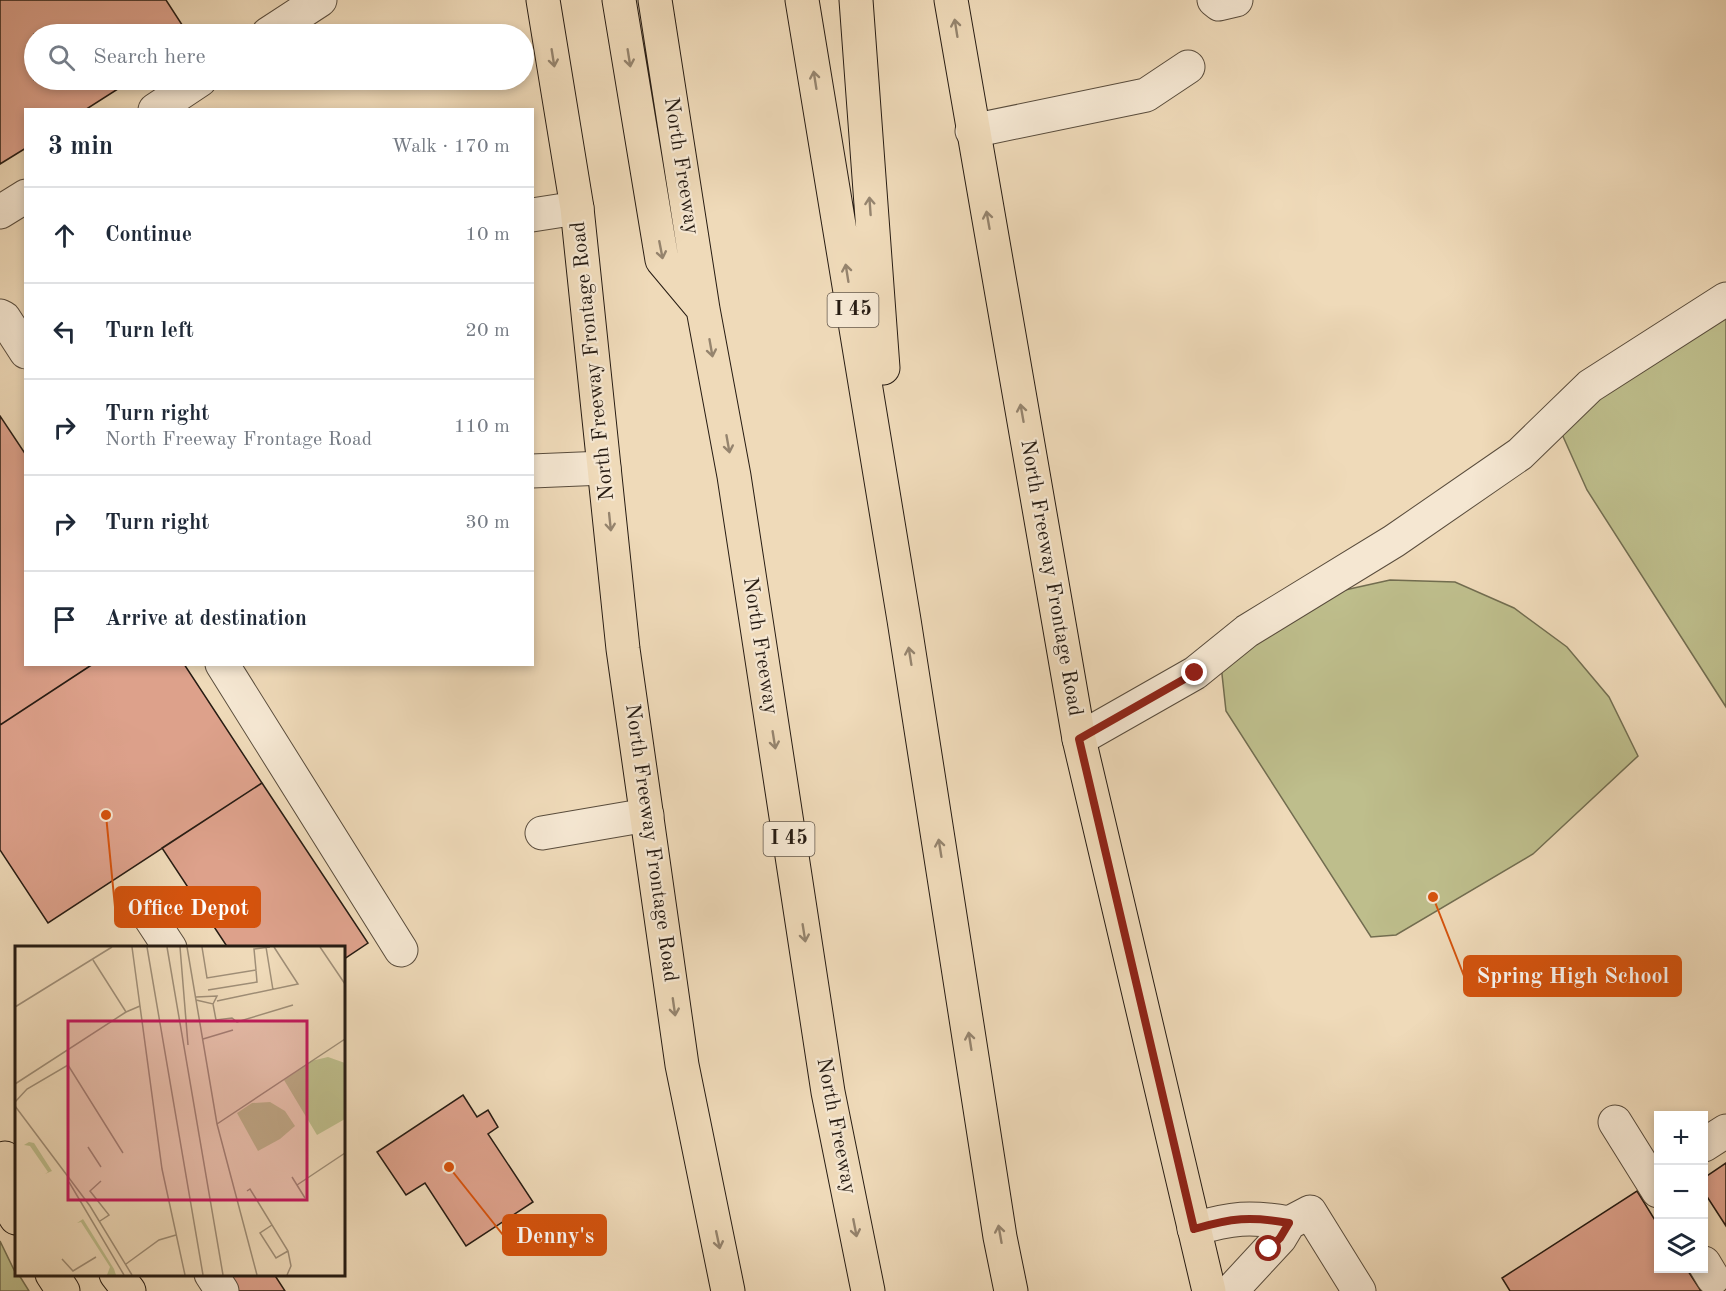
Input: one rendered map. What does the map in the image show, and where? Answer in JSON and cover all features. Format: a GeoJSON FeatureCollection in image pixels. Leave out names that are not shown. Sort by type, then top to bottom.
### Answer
{"type":"FeatureCollection","features":[{"type":"Feature","properties":{"kind":"main road","name":"North Freeway Frontage Road"},"geometry":{"type":"LineString","coordinates":[[543,0],[577,208],[623,649],[646,814],[682,1065],[728,1291]]}},
{"type":"Feature","properties":{"kind":"main road"},"geometry":{"type":"LineString","coordinates":[[619,0],[662,260],[704,309]]}},
{"type":"Feature","properties":{"kind":"main road","name":"North Freeway"},"geometry":{"type":"LineString","coordinates":[[655,0],[704,309],[734,476],[828,1092],[868,1291]]}},
{"type":"Feature","properties":{"kind":"main road","name":"I 45"},"geometry":{"type":"LineString","coordinates":[[802,0],[904,620],[1000,1237],[1011,1291]]}},
{"type":"Feature","properties":{"kind":"main road"},"geometry":{"type":"LineString","coordinates":[[856,0],[879,329],[904,620]]}},
{"type":"Feature","properties":{"kind":"main road","name":"North Freeway Frontage Road"},"geometry":{"type":"LineString","coordinates":[[951,0],[1079,739],[1209,1291]]}},
{"type":"Feature","properties":{"kind":"main road"},"geometry":{"type":"LineString","coordinates":[[9,1156],[15,1216]]}},
{"type":"Feature","properties":{"kind":"main road"},"geometry":{"type":"LineString","coordinates":[[53,1276],[63,1291]]}},
{"type":"Feature","properties":{"kind":"main road"},"geometry":{"type":"LineString","coordinates":[[117,1276],[129,1291]]}},
{"type":"Feature","properties":{"kind":"lane"},"geometry":{"type":"LineString","coordinates":[[283,24],[320,0]]}},
{"type":"Feature","properties":{"kind":"lane"},"geometry":{"type":"LineString","coordinates":[[1214,0],[1219,4],[1236,0]]}},
{"type":"Feature","properties":{"kind":"lane"},"geometry":{"type":"LineString","coordinates":[[972,131],[1146,95],[1188,67]]}},
{"type":"Feature","properties":{"kind":"lane"},"geometry":{"type":"LineString","coordinates":[[158,108],[185,90]]}},
{"type":"Feature","properties":{"kind":"lane"},"geometry":{"type":"LineString","coordinates":[[0,212],[24,196]]}},
{"type":"Feature","properties":{"kind":"lane"},"geometry":{"type":"LineString","coordinates":[[534,214],[577,208]]}},
{"type":"Feature","properties":{"kind":"lane"},"geometry":{"type":"LineString","coordinates":[[1079,739],[1195,673],[1247,631],[1394,541],[1520,454],[1590,386],[1726,299]]}},
{"type":"Feature","properties":{"kind":"lane"},"geometry":{"type":"LineString","coordinates":[[0,316],[4,318],[24,349]]}},
{"type":"Feature","properties":{"kind":"lane"},"geometry":{"type":"LineString","coordinates":[[534,471],[604,468]]}},
{"type":"Feature","properties":{"kind":"lane"},"geometry":{"type":"LineString","coordinates":[[223,666],[401,950]]}},
{"type":"Feature","properties":{"kind":"lane"},"geometry":{"type":"LineString","coordinates":[[542,833],[646,814]]}},
{"type":"Feature","properties":{"kind":"lane"},"geometry":{"type":"LineString","coordinates":[[145,910],[169,946]]}},
{"type":"Feature","properties":{"kind":"lane"},"geometry":{"type":"LineString","coordinates":[[1615,1122],[1654,1178]]}},
{"type":"Feature","properties":{"kind":"lane"},"geometry":{"type":"LineString","coordinates":[[1708,1142],[1726,1131]]}},
{"type":"Feature","properties":{"kind":"lane"},"geometry":{"type":"LineString","coordinates":[[1231,1291],[1280,1238],[1289,1223],[1310,1212],[1359,1291]]}},
{"type":"Feature","properties":{"kind":"lane"},"geometry":{"type":"LineString","coordinates":[[1194,1229],[1233,1218],[1262,1218],[1289,1223]]}},
{"type":"Feature","properties":{"kind":"lane"},"geometry":{"type":"LineString","coordinates":[[187,1276],[198,1291]]}},
{"type":"Feature","properties":{"kind":"lane"},"geometry":{"type":"LineString","coordinates":[[212,1276],[222,1291]]}},
{"type":"Feature","properties":{"kind":"green space"},"geometry":{"type":"Polygon","coordinates":[[[1726,304],[1726,707],[1587,490],[1557,423],[1726,304]]]}},
{"type":"Feature","properties":{"kind":"green space"},"geometry":{"type":"Polygon","coordinates":[[[1390,580],[1455,582],[1514,608],[1567,647],[1609,697],[1638,756],[1533,854],[1396,935],[1371,937],[1226,711],[1221,665],[1327,594],[1390,580]]]}},
{"type":"Feature","properties":{"kind":"green space"},"geometry":{"type":"Polygon","coordinates":[[[0,1241],[15,1276],[20,1276],[29,1291],[0,1291],[0,1241]]]}},
{"type":"Feature","properties":{"kind":"building"},"geometry":{"type":"Polygon","coordinates":[[[0,0],[166,0],[182,24],[24,24],[24,90],[116,90],[88,108],[24,108],[24,149],[0,164],[0,0]]]}},
{"type":"Feature","properties":{"kind":"building"},"geometry":{"type":"Polygon","coordinates":[[[0,416],[24,452],[24,666],[90,666],[0,725],[0,416]]]}},
{"type":"Feature","properties":{"kind":"building"},"geometry":{"type":"Polygon","coordinates":[[[90,666],[185,666],[262,783],[48,923],[0,850],[0,725],[90,666]]]}},
{"type":"Feature","properties":{"kind":"building"},"geometry":{"type":"Polygon","coordinates":[[[262,783],[368,943],[345,958],[345,946],[227,946],[162,848],[262,783]]]}},
{"type":"Feature","properties":{"kind":"building"},"geometry":{"type":"Polygon","coordinates":[[[463,1095],[477,1117],[488,1110],[498,1127],[488,1134],[533,1202],[466,1246],[425,1183],[406,1195],[377,1152],[463,1095]]]}},
{"type":"Feature","properties":{"kind":"building"},"geometry":{"type":"Polygon","coordinates":[[[1726,1163],[1726,1226],[1708,1198],[1708,1175],[1726,1163]]]}},
{"type":"Feature","properties":{"kind":"building"},"geometry":{"type":"Polygon","coordinates":[[[1637,1191],[1654,1219],[1654,1273],[1689,1273],[1701,1291],[1510,1291],[1502,1278],[1637,1191]]]}},
{"type":"Feature","properties":{"kind":"building"},"geometry":{"type":"Polygon","coordinates":[[[225,1276],[275,1276],[285,1291],[235,1291],[225,1276]]]}},
{"type":"Feature","properties":{"kind":"place","name":"Office Depot"},"geometry":{"type":"Point","coordinates":[106,815]}},
{"type":"Feature","properties":{"kind":"place","name":"Spring High School"},"geometry":{"type":"Point","coordinates":[1433,897]}},
{"type":"Feature","properties":{"kind":"place","name":"Denny's"},"geometry":{"type":"Point","coordinates":[449,1167]}},
{"type":"Feature","properties":{"kind":"route"},"geometry":{"type":"LineString","coordinates":[[1195,673],[1079,739],[1194,1229],[1233,1218],[1262,1218],[1289,1223],[1280,1238],[1269,1249]]}}]}
